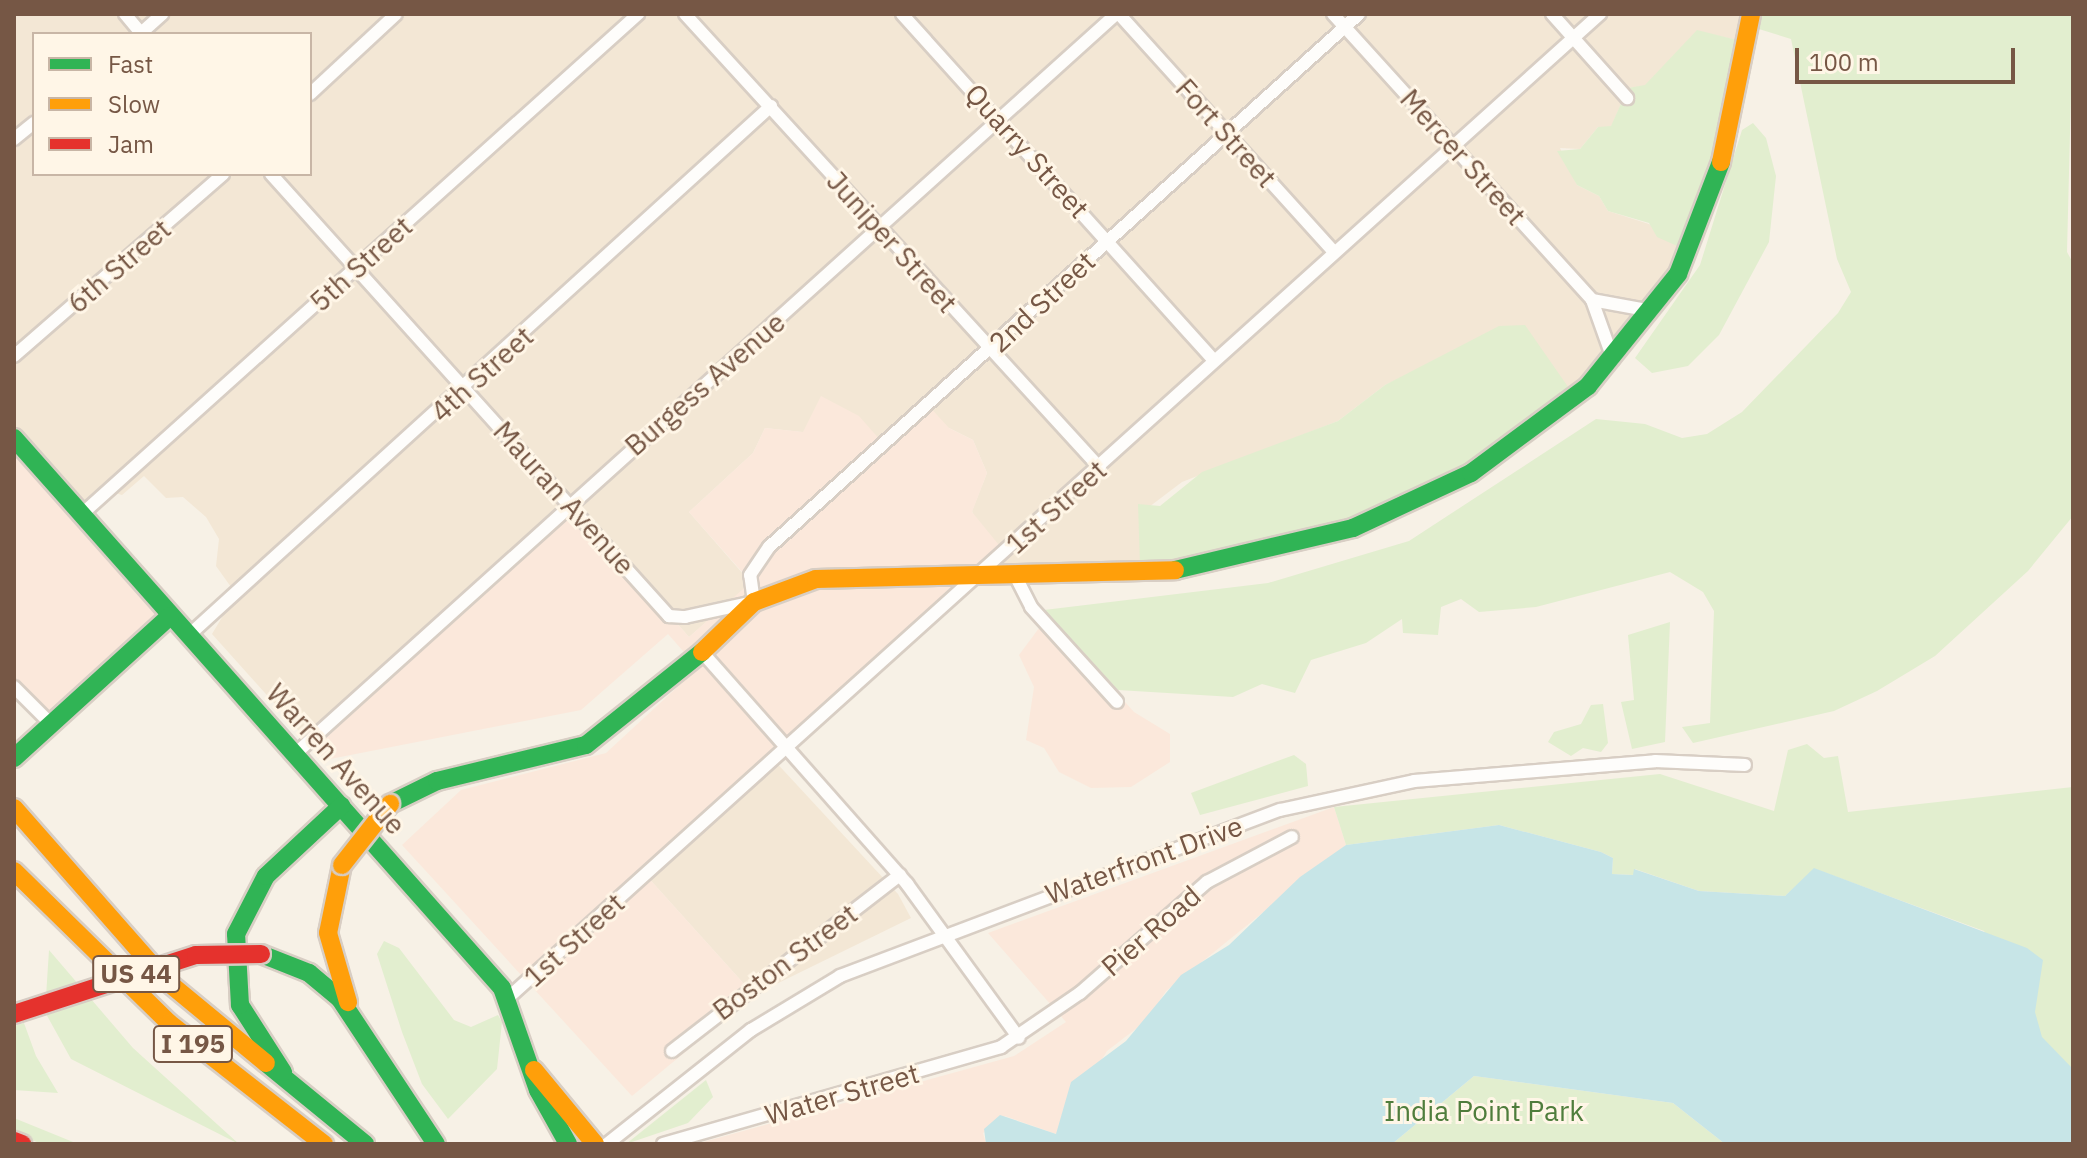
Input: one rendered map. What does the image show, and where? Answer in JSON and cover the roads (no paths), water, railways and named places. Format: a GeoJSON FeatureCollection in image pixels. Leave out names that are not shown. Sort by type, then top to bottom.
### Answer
{"type":"FeatureCollection","features":[{"type":"Feature","properties":{"kind":"main road"},"geometry":{"type":"LineString","coordinates":[[376,1052],[342,988],[328,945],[331,897],[342,865],[390,804],[427,784],[586,745],[702,652],[754,602],[845,575],[1017,579],[1176,570],[1353,528],[1471,473],[1541,427],[1613,359],[1652,311],[1701,228],[1751,14]]}},
{"type":"Feature","properties":{"kind":"main road","name":"Warren Avenue"},"geometry":{"type":"LineString","coordinates":[[14,438],[509,997],[530,1065],[566,1135]]}},
{"type":"Feature","properties":{"kind":"main road"},"geometry":{"type":"LineString","coordinates":[[20,753],[170,616]]}},
{"type":"Feature","properties":{"kind":"main road"},"geometry":{"type":"LineString","coordinates":[[339,1126],[256,1037],[240,1005],[233,962],[239,926],[258,886],[341,806]]}},
{"type":"Feature","properties":{"kind":"main road","name":"I 195"},"geometry":{"type":"LineString","coordinates":[[14,808],[164,979],[339,1126],[365,1144]]}},
{"type":"Feature","properties":{"kind":"main road","name":"I 195"},"geometry":{"type":"LineString","coordinates":[[14,871],[169,1023],[324,1144]]}},
{"type":"Feature","properties":{"kind":"main road","name":"US 44"},"geometry":{"type":"LineString","coordinates":[[14,1014],[196,955],[261,954],[320,980],[376,1052],[431,1137]]}},
{"type":"Feature","properties":{"kind":"main road"},"geometry":{"type":"LineString","coordinates":[[530,1065],[595,1144]]}},
{"type":"Feature","properties":{"kind":"main road"},"geometry":{"type":"LineString","coordinates":[[566,1135],[584,1144]]}},
{"type":"Feature","properties":{"kind":"main road"},"geometry":{"type":"LineString","coordinates":[[14,1141],[22,1144]]}},
{"type":"Feature","properties":{"kind":"street"},"geometry":{"type":"LineString","coordinates":[[125,14],[139,32]]}},
{"type":"Feature","properties":{"kind":"street"},"geometry":{"type":"LineString","coordinates":[[143,32],[162,14]]}},
{"type":"Feature","properties":{"kind":"street"},"geometry":{"type":"LineString","coordinates":[[312,92],[396,14]]}},
{"type":"Feature","properties":{"kind":"street","name":"5th Street"},"geometry":{"type":"LineString","coordinates":[[82,514],[638,14]]}},
{"type":"Feature","properties":{"kind":"street","name":"Juniper Street"},"geometry":{"type":"LineString","coordinates":[[685,14],[989,351],[1100,468]]}},
{"type":"Feature","properties":{"kind":"street","name":"Quarry Street"},"geometry":{"type":"LineString","coordinates":[[902,14],[1214,360]]}},
{"type":"Feature","properties":{"kind":"street","name":"Burgess Avenue"},"geometry":{"type":"LineString","coordinates":[[294,755],[569,504],[1118,14]]}},
{"type":"Feature","properties":{"kind":"street","name":"Fort Street"},"geometry":{"type":"LineString","coordinates":[[1118,14],[1334,252]]}},
{"type":"Feature","properties":{"kind":"street","name":"Mercer Street"},"geometry":{"type":"LineString","coordinates":[[1333,14],[1592,300],[1613,359]]}},
{"type":"Feature","properties":{"kind":"street","name":"2nd Street"},"geometry":{"type":"LineString","coordinates":[[754,602],[750,575],[769,547],[1359,14]]}},
{"type":"Feature","properties":{"kind":"street"},"geometry":{"type":"LineString","coordinates":[[1552,14],[1627,98]]}},
{"type":"Feature","properties":{"kind":"street","name":"1st Street"},"geometry":{"type":"LineString","coordinates":[[509,997],[1100,468],[1214,360],[1600,14]]}},
{"type":"Feature","properties":{"kind":"street","name":"4th Street"},"geometry":{"type":"LineString","coordinates":[[188,636],[466,388],[771,106]]}},
{"type":"Feature","properties":{"kind":"street"},"geometry":{"type":"LineString","coordinates":[[14,139],[32,125]]}},
{"type":"Feature","properties":{"kind":"street","name":"6th Street"},"geometry":{"type":"LineString","coordinates":[[14,356],[221,176]]}},
{"type":"Feature","properties":{"kind":"street","name":"Mauran Avenue"},"geometry":{"type":"LineString","coordinates":[[273,176],[669,616],[754,602]]}},
{"type":"Feature","properties":{"kind":"street"},"geometry":{"type":"LineString","coordinates":[[1592,300],[1652,311]]}},
{"type":"Feature","properties":{"kind":"street"},"geometry":{"type":"LineString","coordinates":[[1017,579],[1031,607],[1117,702]]}},
{"type":"Feature","properties":{"kind":"street"},"geometry":{"type":"LineString","coordinates":[[702,652],[900,875],[1019,1038]]}},
{"type":"Feature","properties":{"kind":"street"},"geometry":{"type":"LineString","coordinates":[[14,687],[51,724]]}},
{"type":"Feature","properties":{"kind":"street","name":"Waterfront Drive"},"geometry":{"type":"LineString","coordinates":[[607,1144],[775,1013],[852,970],[1280,810],[1359,789],[1655,761],[1745,765]]}},
{"type":"Feature","properties":{"kind":"street","name":"Pier Road"},"geometry":{"type":"LineString","coordinates":[[1019,1038],[1207,882],[1292,837]]}},
{"type":"Feature","properties":{"kind":"street","name":"Boston Street"},"geometry":{"type":"LineString","coordinates":[[672,1051],[900,875]]}},
{"type":"Feature","properties":{"kind":"street","name":"Water Street"},"geometry":{"type":"LineString","coordinates":[[663,1144],[978,1056],[1019,1038]]}},
{"type":"Feature","properties":{"kind":"water"},"geometry":{"type":"Polygon","coordinates":[[[1499,825],[1601,852],[1613,858],[1612,874],[1633,875],[1634,869],[1699,891],[1785,896],[1814,868],[2027,948],[2043,960],[2035,1012],[2042,1037],[2073,1069],[2073,1144],[1725,1144],[1673,1103],[1474,1076],[1392,1144],[986,1144],[984,1129],[1000,1115],[1056,1134],[1071,1082],[1126,1041],[1181,975],[1229,945],[1300,877],[1346,845],[1499,825]]]}},
{"type":"Feature","properties":{"kind":"park label","name":"India Point Park"},"geometry":{"type":"Point","coordinates":[1484,1111]}}]}
